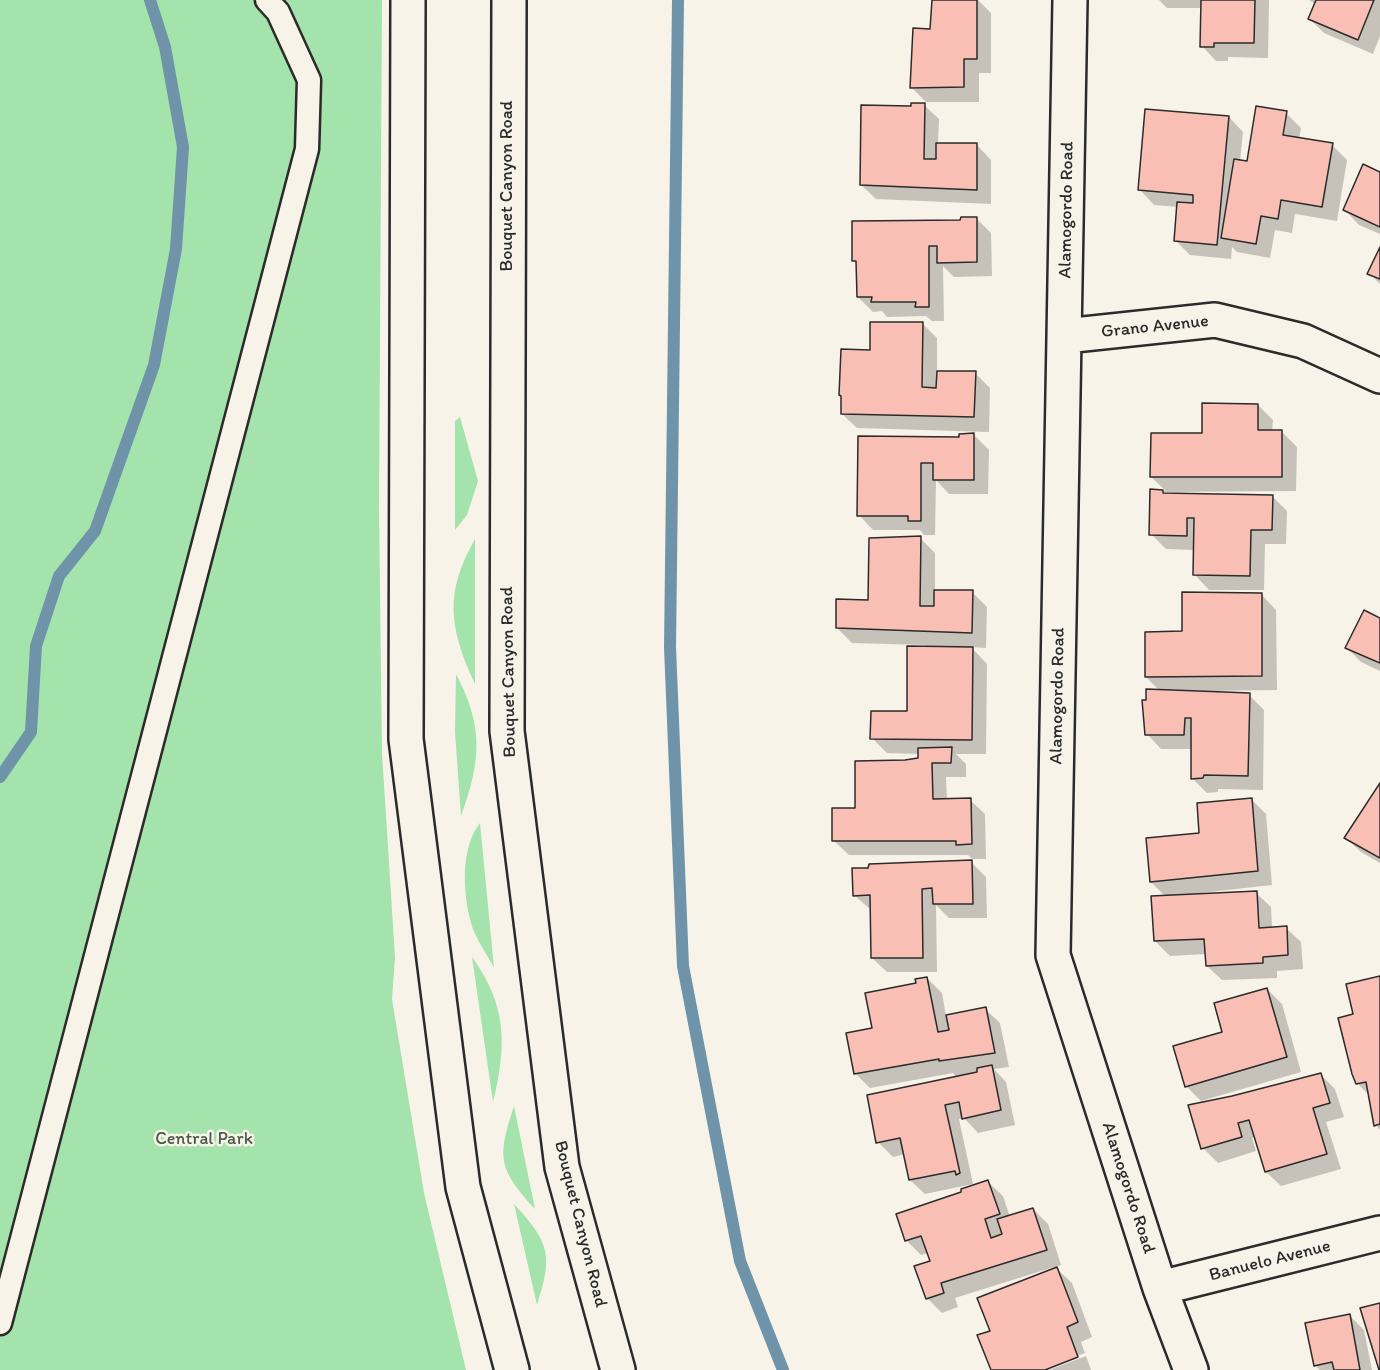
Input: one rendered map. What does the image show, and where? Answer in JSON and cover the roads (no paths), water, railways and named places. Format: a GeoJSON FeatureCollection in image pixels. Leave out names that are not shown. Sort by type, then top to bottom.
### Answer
{"type":"FeatureCollection","features":[{"type":"Feature","properties":{"kind":"main road"},"geometry":{"type":"LineString","coordinates":[[408,0],[406,739],[463,1187],[512,1370]]}},
{"type":"Feature","properties":{"kind":"main road","name":"Bouquet Canyon Road"},"geometry":{"type":"LineString","coordinates":[[509,0],[507,731],[562,1167],[618,1370]]}},
{"type":"Feature","properties":{"kind":"main road","name":"Alamogordo Road"},"geometry":{"type":"LineString","coordinates":[[1070,0],[1053,955],[1160,1288],[1191,1370]]}},
{"type":"Feature","properties":{"kind":"main road","name":"Grano Avenue"},"geometry":{"type":"LineString","coordinates":[[1065,336],[1215,320],[1303,341],[1380,376]]}},
{"type":"Feature","properties":{"kind":"main road","name":"Banuelo Avenue"},"geometry":{"type":"LineString","coordinates":[[1160,1288],[1380,1233]]}},
{"type":"Feature","properties":{"kind":"lane"},"geometry":{"type":"LineString","coordinates":[[0,1323],[306,149],[309,80],[278,12],[267,0]]}},
{"type":"Feature","properties":{"kind":"waterway"},"geometry":{"type":"LineString","coordinates":[[0,777],[31,732],[36,646],[59,576],[95,531],[154,365],[176,249],[183,147],[165,47],[150,0]]}},
{"type":"Feature","properties":{"kind":"waterway"},"geometry":{"type":"LineString","coordinates":[[678,0],[670,647],[683,966],[740,1261],[783,1370]]}},
{"type":"Feature","properties":{"kind":"park label","name":"Central Park"},"geometry":{"type":"Point","coordinates":[204,1139]}}]}
